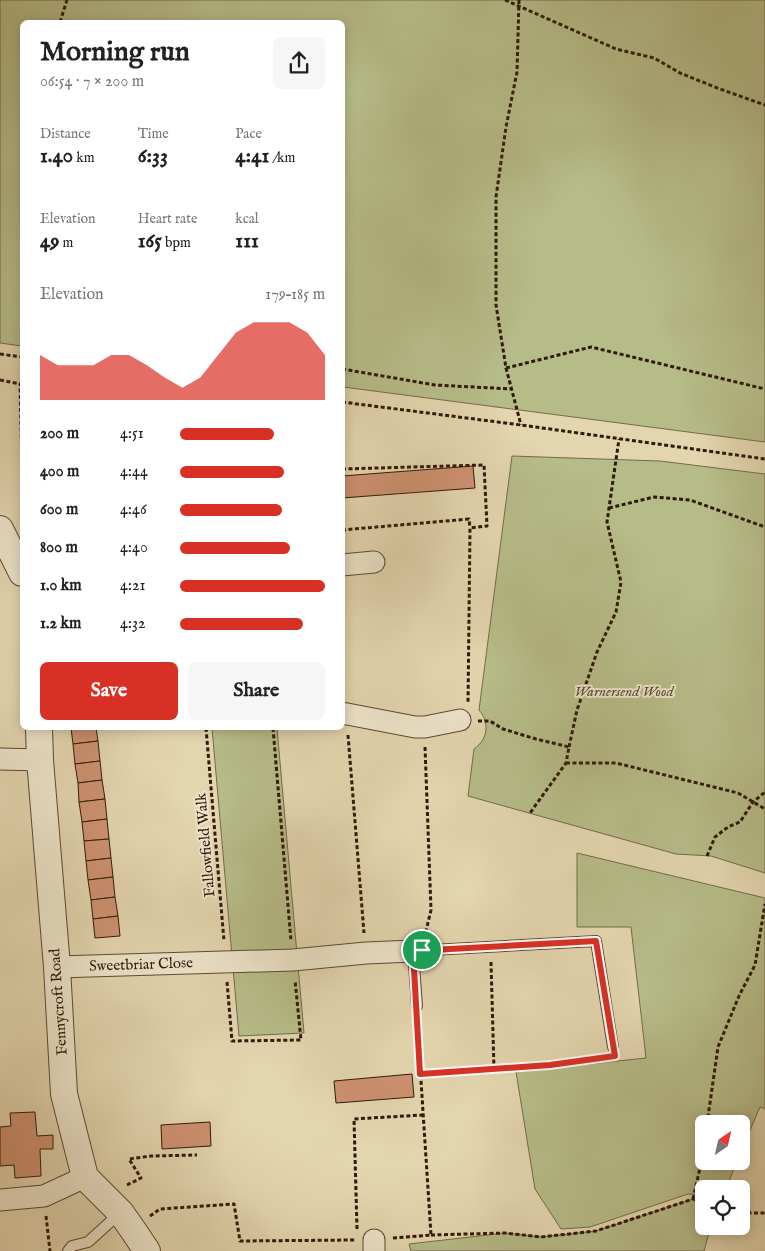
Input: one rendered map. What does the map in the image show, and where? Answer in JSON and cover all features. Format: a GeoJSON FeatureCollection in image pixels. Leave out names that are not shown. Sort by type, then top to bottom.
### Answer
{"type":"FeatureCollection","features":[{"type":"Feature","properties":{"kind":"street"},"geometry":{"type":"LineString","coordinates":[[0,529],[20,570]]}},
{"type":"Feature","properties":{"kind":"street"},"geometry":{"type":"LineString","coordinates":[[345,565],[374,562]]}},
{"type":"Feature","properties":{"kind":"street"},"geometry":{"type":"LineString","coordinates":[[345,714],[415,728],[464,720]]}},
{"type":"Feature","properties":{"kind":"street","name":"Fennycroft Road"},"geometry":{"type":"LineString","coordinates":[[39,730],[57,967],[64,1094],[85,1177],[126,1223]]}},
{"type":"Feature","properties":{"kind":"street"},"geometry":{"type":"LineString","coordinates":[[0,759],[40,760]]}},
{"type":"Feature","properties":{"kind":"street","name":"Sweetbriar Close"},"geometry":{"type":"LineString","coordinates":[[57,967],[293,960],[366,953],[418,951]]}},
{"type":"Feature","properties":{"kind":"street"},"geometry":{"type":"LineString","coordinates":[[0,1200],[44,1196],[85,1177]]}},
{"type":"Feature","properties":{"kind":"lane"},"geometry":{"type":"LineString","coordinates":[[416,1006],[418,951],[596,941],[613,1047]]}},
{"type":"Feature","properties":{"kind":"lane"},"geometry":{"type":"LineString","coordinates":[[68,1251],[72,1246],[88,1242],[97,1234],[126,1223]]}},
{"type":"Feature","properties":{"kind":"path"},"geometry":{"type":"LineString","coordinates":[[61,20],[67,0]]}},
{"type":"Feature","properties":{"kind":"path"},"geometry":{"type":"LineString","coordinates":[[505,0],[616,49],[654,58],[680,73],[765,105]]}},
{"type":"Feature","properties":{"kind":"path"},"geometry":{"type":"LineString","coordinates":[[520,0],[517,72],[506,127],[496,197],[496,305],[506,368],[521,425]]}},
{"type":"Feature","properties":{"kind":"path"},"geometry":{"type":"LineString","coordinates":[[506,368],[591,347],[765,389]]}},
{"type":"Feature","properties":{"kind":"path"},"geometry":{"type":"LineString","coordinates":[[0,354],[20,357]]}},
{"type":"Feature","properties":{"kind":"path"},"geometry":{"type":"LineString","coordinates":[[345,370],[435,385],[512,389]]}},
{"type":"Feature","properties":{"kind":"path"},"geometry":{"type":"LineString","coordinates":[[0,380],[20,384]]}},
{"type":"Feature","properties":{"kind":"path"},"geometry":{"type":"LineString","coordinates":[[345,402],[765,459]]}},
{"type":"Feature","properties":{"kind":"path"},"geometry":{"type":"LineString","coordinates":[[530,813],[566,763],[577,710],[594,660],[616,612],[621,582],[607,522],[619,438]]}},
{"type":"Feature","properties":{"kind":"path"},"geometry":{"type":"LineString","coordinates":[[345,469],[484,465],[487,526],[470,528]]}},
{"type":"Feature","properties":{"kind":"path"},"geometry":{"type":"LineString","coordinates":[[610,508],[654,497],[690,500],[765,527]]}},
{"type":"Feature","properties":{"kind":"path"},"geometry":{"type":"LineString","coordinates":[[345,530],[469,519],[464,720],[490,721],[511,732],[569,747]]}},
{"type":"Feature","properties":{"kind":"path"},"geometry":{"type":"LineString","coordinates":[[345,714],[366,953]]}},
{"type":"Feature","properties":{"kind":"path"},"geometry":{"type":"LineString","coordinates":[[418,951],[430,910],[425,727]]}},
{"type":"Feature","properties":{"kind":"path","name":"Fallowfield Walk"},"geometry":{"type":"LineString","coordinates":[[206,730],[226,961]]}},
{"type":"Feature","properties":{"kind":"path"},"geometry":{"type":"LineString","coordinates":[[226,961],[232,1041],[301,1040],[273,730]]}},
{"type":"Feature","properties":{"kind":"path"},"geometry":{"type":"LineString","coordinates":[[566,763],[616,762],[738,793],[765,810]]}},
{"type":"Feature","properties":{"kind":"path"},"geometry":{"type":"LineString","coordinates":[[707,856],[715,837],[728,827],[740,822],[752,802],[765,792]]}},
{"type":"Feature","properties":{"kind":"path"},"geometry":{"type":"LineString","coordinates":[[708,1115],[718,1047],[739,996],[755,965],[765,904]]}},
{"type":"Feature","properties":{"kind":"path"},"geometry":{"type":"LineString","coordinates":[[491,946],[494,1069]]}},
{"type":"Feature","properties":{"kind":"path"},"geometry":{"type":"LineString","coordinates":[[416,1006],[430,1235]]}},
{"type":"Feature","properties":{"kind":"path"},"geometry":{"type":"LineString","coordinates":[[420,1074],[550,1065],[615,1056],[613,1047]]}},
{"type":"Feature","properties":{"kind":"path"},"geometry":{"type":"LineString","coordinates":[[368,1244],[354,1119],[423,1115]]}},
{"type":"Feature","properties":{"kind":"path"},"geometry":{"type":"LineString","coordinates":[[126,1223],[141,1178],[129,1159],[150,1156],[197,1155]]}},
{"type":"Feature","properties":{"kind":"path"},"geometry":{"type":"LineString","coordinates":[[126,1223],[160,1209],[234,1204],[240,1241],[368,1244],[430,1235],[504,1233],[541,1237],[596,1231],[693,1199],[700,1170]]}},
{"type":"Feature","properties":{"kind":"path"},"geometry":{"type":"LineString","coordinates":[[44,1196],[50,1251]]}},
{"type":"Feature","properties":{"kind":"path"},"geometry":{"type":"LineString","coordinates":[[750,1213],[765,1213]]}},
{"type":"Feature","properties":{"kind":"green space"},"geometry":{"type":"Polygon","coordinates":[[[0,0],[765,0],[765,442],[345,387],[345,20],[20,20],[20,346],[0,343],[0,0]]]}},
{"type":"Feature","properties":{"kind":"green space","name":"Warnersend Wood"},"geometry":{"type":"Polygon","coordinates":[[[512,456],[660,461],[765,474],[765,873],[711,856],[676,854],[468,796],[474,749],[482,741],[486,731],[485,720],[479,710],[512,456]]]}},
{"type":"Feature","properties":{"kind":"green space"},"geometry":{"type":"Polygon","coordinates":[[[212,730],[277,730],[304,1033],[239,1036],[212,730]]]}},
{"type":"Feature","properties":{"kind":"green space"},"geometry":{"type":"Polygon","coordinates":[[[577,853],[765,898],[765,1109],[760,1107],[750,1130],[750,1115],[695,1115],[695,1170],[733,1170],[730,1180],[695,1180],[695,1194],[688,1194],[590,1227],[561,1229],[535,1189],[516,1072],[646,1058],[631,927],[577,927],[577,853]]]}},
{"type":"Feature","properties":{"kind":"green space"},"geometry":{"type":"Polygon","coordinates":[[[693,1199],[695,1200],[695,1235],[708,1235],[704,1251],[411,1251],[409,1244],[505,1233],[541,1237],[596,1231],[693,1199]]]}},
{"type":"Feature","properties":{"kind":"building"},"geometry":{"type":"Polygon","coordinates":[[[473,466],[475,488],[345,498],[345,476],[473,466]]]}},
{"type":"Feature","properties":{"kind":"building"},"geometry":{"type":"Polygon","coordinates":[[[71,730],[96,730],[98,741],[73,744],[71,730]]]}},
{"type":"Feature","properties":{"kind":"building"},"geometry":{"type":"Polygon","coordinates":[[[98,741],[100,761],[75,764],[73,744],[98,741]]]}},
{"type":"Feature","properties":{"kind":"building"},"geometry":{"type":"Polygon","coordinates":[[[100,761],[102,780],[78,783],[75,764],[100,761]]]}},
{"type":"Feature","properties":{"kind":"building"},"geometry":{"type":"Polygon","coordinates":[[[102,780],[105,799],[79,802],[78,783],[102,780]]]}},
{"type":"Feature","properties":{"kind":"building"},"geometry":{"type":"Polygon","coordinates":[[[105,799],[107,819],[82,822],[79,802],[105,799]]]}},
{"type":"Feature","properties":{"kind":"building"},"geometry":{"type":"Polygon","coordinates":[[[107,819],[109,839],[84,841],[82,822],[107,819]]]}},
{"type":"Feature","properties":{"kind":"building"},"geometry":{"type":"Polygon","coordinates":[[[109,839],[111,858],[86,861],[84,841],[109,839]]]}},
{"type":"Feature","properties":{"kind":"building"},"geometry":{"type":"Polygon","coordinates":[[[111,858],[113,877],[88,880],[86,861],[111,858]]]}},
{"type":"Feature","properties":{"kind":"building"},"geometry":{"type":"Polygon","coordinates":[[[113,877],[115,897],[91,900],[88,880],[113,877]]]}},
{"type":"Feature","properties":{"kind":"building"},"geometry":{"type":"Polygon","coordinates":[[[115,897],[118,916],[93,919],[91,900],[115,897]]]}},
{"type":"Feature","properties":{"kind":"building"},"geometry":{"type":"Polygon","coordinates":[[[118,916],[120,936],[95,938],[93,919],[118,916]]]}},
{"type":"Feature","properties":{"kind":"building"},"geometry":{"type":"Polygon","coordinates":[[[412,1074],[414,1097],[336,1103],[334,1081],[412,1074]]]}},
{"type":"Feature","properties":{"kind":"building"},"geometry":{"type":"Polygon","coordinates":[[[35,1112],[37,1136],[53,1135],[53,1149],[40,1149],[41,1176],[15,1178],[14,1165],[0,1166],[0,1127],[11,1126],[10,1113],[35,1112]]]}},
{"type":"Feature","properties":{"kind":"building"},"geometry":{"type":"Polygon","coordinates":[[[210,1122],[211,1146],[162,1149],[161,1125],[210,1122]]]}},
{"type":"Feature","properties":{"kind":"route"},"geometry":{"type":"LineString","coordinates":[[596,941],[615,1056],[550,1065],[420,1074],[413,951],[422,950],[596,941]]}}]}
